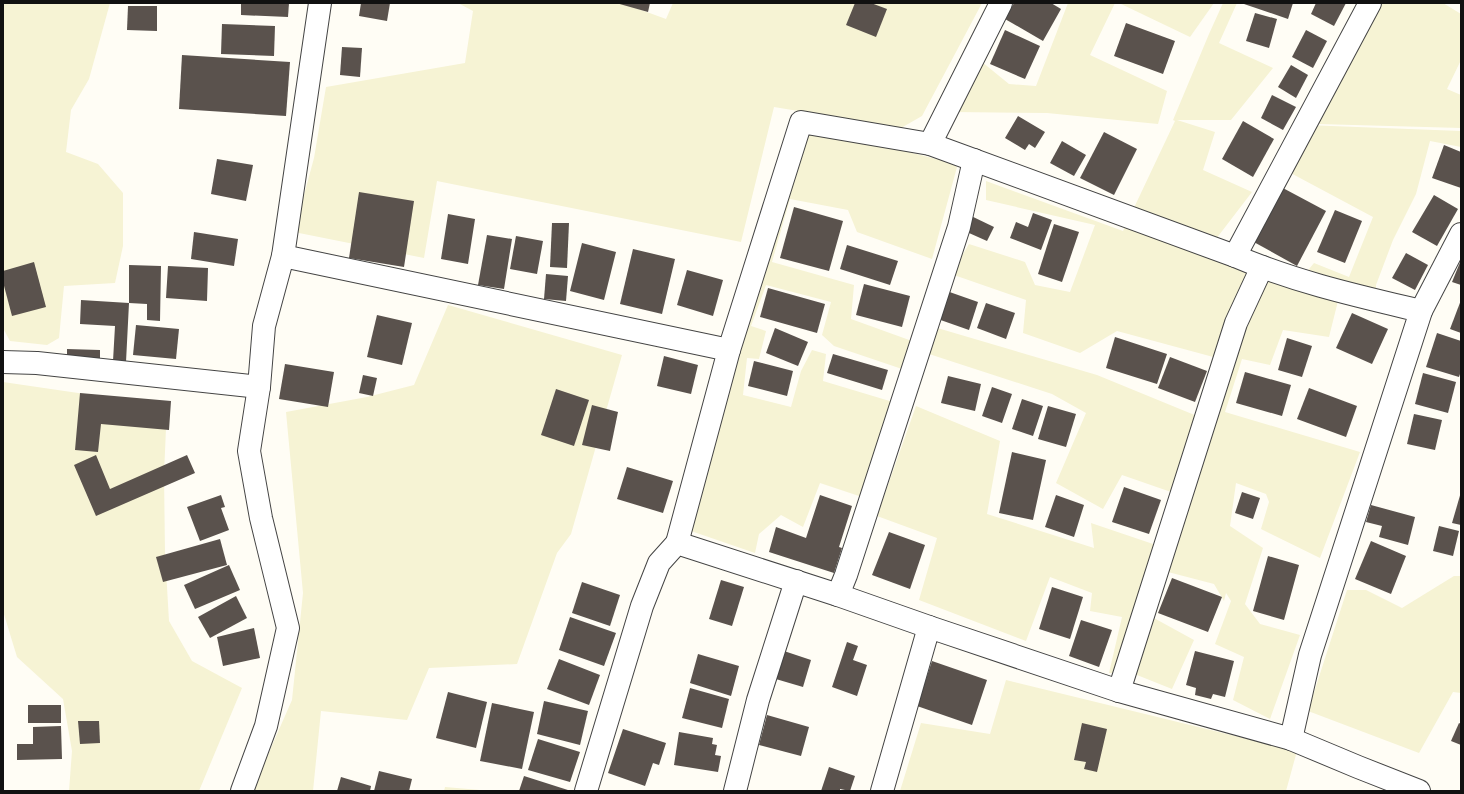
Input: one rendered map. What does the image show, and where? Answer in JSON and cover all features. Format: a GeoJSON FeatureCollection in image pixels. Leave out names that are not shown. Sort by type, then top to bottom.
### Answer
{"type":"FeatureCollection","features":[{"type":"Feature","properties":{"kind":"street"},"geometry":{"type":"LineString","coordinates":[[242,791],[266,726],[288,628],[261,518],[249,451],[259,387],[264,326],[283,256],[320,3]]}},
{"type":"Feature","properties":{"kind":"street"},"geometry":{"type":"LineString","coordinates":[[930,144],[1001,3]]}},
{"type":"Feature","properties":{"kind":"street"},"geometry":{"type":"LineString","coordinates":[[1235,256],[1370,3]]}},
{"type":"Feature","properties":{"kind":"street"},"geometry":{"type":"LineString","coordinates":[[586,791],[642,606],[659,563],[677,543],[729,350],[801,122],[930,144],[1235,256],[1262,268],[1339,292],[1420,311]]}},
{"type":"Feature","properties":{"kind":"street"},"geometry":{"type":"LineString","coordinates":[[838,595],[846,575],[959,227],[974,160]]}},
{"type":"Feature","properties":{"kind":"street"},"geometry":{"type":"LineString","coordinates":[[1291,739],[1310,655],[1420,311],[1461,234]]}},
{"type":"Feature","properties":{"kind":"street"},"geometry":{"type":"LineString","coordinates":[[283,256],[729,350]]}},
{"type":"Feature","properties":{"kind":"street"},"geometry":{"type":"LineString","coordinates":[[1119,691],[1236,323],[1262,268]]}},
{"type":"Feature","properties":{"kind":"street"},"geometry":{"type":"LineString","coordinates":[[3,362],[37,363],[259,387]]}},
{"type":"Feature","properties":{"kind":"street"},"geometry":{"type":"LineString","coordinates":[[677,543],[838,595],[1119,691],[1291,739],[1419,791]]}},
{"type":"Feature","properties":{"kind":"street"},"geometry":{"type":"LineString","coordinates":[[735,791],[758,700],[796,581]]}},
{"type":"Feature","properties":{"kind":"street"},"geometry":{"type":"LineString","coordinates":[[882,791],[929,626]]}},
{"type":"Feature","properties":{"kind":"shaded area"},"geometry":{"type":"Polygon","coordinates":[[[3,3],[110,3],[89,79],[71,110],[66,152],[98,164],[123,193],[123,246],[115,283],[64,286],[59,338],[47,345],[10,341],[3,328],[3,3]]]}},
{"type":"Feature","properties":{"kind":"shaded area"},"geometry":{"type":"Polygon","coordinates":[[[458,3],[622,3],[666,19],[673,3],[982,3],[922,116],[901,128],[774,107],[741,242],[437,181],[424,258],[294,232],[314,158],[326,87],[465,63],[473,11],[458,3]]]}},
{"type":"Feature","properties":{"kind":"shaded area"},"geometry":{"type":"Polygon","coordinates":[[[1068,3],[1115,3],[1090,55],[1167,91],[1158,124],[1047,113],[954,112],[982,62],[1009,84],[1036,86],[1068,3]]]}},
{"type":"Feature","properties":{"kind":"shaded area"},"geometry":{"type":"Polygon","coordinates":[[[1119,3],[1214,3],[1190,37],[1119,3]]]}},
{"type":"Feature","properties":{"kind":"shaded area"},"geometry":{"type":"Polygon","coordinates":[[[1223,3],[1237,3],[1219,43],[1273,68],[1231,120],[1177,120],[1215,132],[1203,170],[1252,192],[1216,239],[1304,275],[1314,263],[1349,277],[1373,217],[1285,170],[1305,125],[1461,131],[1461,147],[1430,141],[1416,194],[1393,240],[1376,285],[1376,293],[1338,301],[1329,337],[1283,330],[1270,365],[1242,359],[1225,412],[1360,452],[1320,558],[1261,529],[1269,502],[1266,494],[1236,483],[1230,526],[1263,548],[1245,604],[1260,624],[1300,635],[1270,719],[1233,700],[1244,657],[1215,644],[1231,601],[1226,593],[1224,601],[1214,584],[1168,572],[1152,617],[1194,640],[1172,689],[1132,673],[1109,673],[1122,617],[1090,611],[1092,593],[1050,577],[1026,641],[919,600],[937,538],[877,516],[916,406],[1000,441],[987,514],[1094,548],[1091,523],[1156,545],[1171,492],[1122,475],[1103,509],[1056,483],[1086,413],[1052,394],[929,354],[934,327],[1097,375],[1197,416],[1217,358],[1117,331],[1080,353],[1023,333],[1026,300],[951,274],[969,244],[1025,262],[1035,285],[1070,292],[1095,225],[986,200],[986,181],[1123,231],[1175,121],[1173,120],[1223,3]]]}},
{"type":"Feature","properties":{"kind":"shaded area"},"geometry":{"type":"Polygon","coordinates":[[[1356,3],[1443,3],[1461,14],[1461,60],[1447,89],[1461,95],[1461,128],[1318,124],[1356,3]]]}},
{"type":"Feature","properties":{"kind":"shaded area"},"geometry":{"type":"Polygon","coordinates":[[[807,135],[861,140],[952,163],[957,167],[932,259],[857,232],[848,210],[790,199],[772,262],[854,285],[851,319],[912,341],[902,369],[834,346],[822,335],[831,302],[766,285],[751,326],[766,331],[759,359],[747,358],[743,395],[791,407],[801,371],[812,350],[826,354],[823,381],[893,402],[862,497],[820,483],[803,527],[781,515],[759,534],[755,553],[691,531],[778,215],[807,135]]]}},
{"type":"Feature","properties":{"kind":"shaded area"},"geometry":{"type":"Polygon","coordinates":[[[448,305],[622,355],[571,534],[557,553],[517,664],[429,668],[407,720],[321,711],[313,791],[252,791],[292,700],[303,593],[286,412],[367,397],[414,385],[448,305]]]}},
{"type":"Feature","properties":{"kind":"shaded area"},"geometry":{"type":"Polygon","coordinates":[[[3,382],[167,406],[164,474],[165,553],[169,621],[192,661],[242,688],[199,791],[69,791],[72,751],[63,699],[17,657],[3,611],[3,382]]]}},
{"type":"Feature","properties":{"kind":"shaded area"},"geometry":{"type":"Polygon","coordinates":[[[1454,576],[1461,576],[1461,693],[1453,692],[1419,753],[1308,711],[1347,590],[1366,590],[1402,608],[1454,576]]]}},
{"type":"Feature","properties":{"kind":"shaded area"},"geometry":{"type":"Polygon","coordinates":[[[1006,680],[1297,751],[1286,791],[900,791],[921,723],[990,734],[1006,680]]]}},
{"type":"Feature","properties":{"kind":"shaded area"},"geometry":{"type":"Polygon","coordinates":[[[445,787],[480,790],[444,791],[445,787]]]}},
{"type":"Feature","properties":{"kind":"building"},"geometry":{"type":"Polygon","coordinates":[[[241,3],[289,3],[288,17],[241,15],[241,3]]]}},
{"type":"Feature","properties":{"kind":"building"},"geometry":{"type":"Polygon","coordinates":[[[361,3],[390,3],[387,21],[359,16],[361,3]]]}},
{"type":"Feature","properties":{"kind":"building"},"geometry":{"type":"Polygon","coordinates":[[[616,3],[650,3],[648,12],[616,3]]]}},
{"type":"Feature","properties":{"kind":"building"},"geometry":{"type":"Polygon","coordinates":[[[855,3],[871,3],[887,9],[876,37],[846,25],[855,3]]]}},
{"type":"Feature","properties":{"kind":"building"},"geometry":{"type":"Polygon","coordinates":[[[1014,3],[1051,3],[1061,9],[1043,41],[1005,19],[1014,3]]]}},
{"type":"Feature","properties":{"kind":"building"},"geometry":{"type":"Polygon","coordinates":[[[1244,3],[1293,3],[1288,19],[1244,3]]]}},
{"type":"Feature","properties":{"kind":"building"},"geometry":{"type":"Polygon","coordinates":[[[1316,3],[1346,3],[1334,26],[1311,14],[1316,3]]]}},
{"type":"Feature","properties":{"kind":"building"},"geometry":{"type":"Polygon","coordinates":[[[128,6],[157,6],[157,31],[127,30],[128,6]]]}},
{"type":"Feature","properties":{"kind":"building"},"geometry":{"type":"Polygon","coordinates":[[[1255,13],[1277,19],[1269,48],[1246,41],[1255,13]]]}},
{"type":"Feature","properties":{"kind":"building"},"geometry":{"type":"Polygon","coordinates":[[[1126,23],[1175,41],[1163,74],[1114,56],[1126,23]]]}},
{"type":"Feature","properties":{"kind":"building"},"geometry":{"type":"Polygon","coordinates":[[[222,24],[275,26],[274,56],[221,54],[222,24]]]}},
{"type":"Feature","properties":{"kind":"building"},"geometry":{"type":"Polygon","coordinates":[[[1005,30],[1040,46],[1025,79],[990,64],[1005,30]]]}},
{"type":"Feature","properties":{"kind":"building"},"geometry":{"type":"Polygon","coordinates":[[[1306,30],[1327,41],[1313,68],[1292,57],[1306,30]]]}},
{"type":"Feature","properties":{"kind":"building"},"geometry":{"type":"Polygon","coordinates":[[[342,47],[362,48],[360,77],[340,75],[342,47]]]}},
{"type":"Feature","properties":{"kind":"building"},"geometry":{"type":"Polygon","coordinates":[[[182,55],[290,62],[286,116],[179,109],[182,55]]]}},
{"type":"Feature","properties":{"kind":"building"},"geometry":{"type":"Polygon","coordinates":[[[1291,65],[1308,75],[1296,98],[1278,87],[1291,65]]]}},
{"type":"Feature","properties":{"kind":"building"},"geometry":{"type":"Polygon","coordinates":[[[1272,95],[1296,107],[1283,130],[1261,118],[1272,95]]]}},
{"type":"Feature","properties":{"kind":"building"},"geometry":{"type":"Polygon","coordinates":[[[1018,116],[1045,132],[1035,148],[1029,144],[1025,150],[1005,138],[1018,116]]]}},
{"type":"Feature","properties":{"kind":"building"},"geometry":{"type":"Polygon","coordinates":[[[1243,121],[1274,139],[1253,177],[1222,159],[1243,121]]]}},
{"type":"Feature","properties":{"kind":"building"},"geometry":{"type":"Polygon","coordinates":[[[1104,132],[1137,149],[1114,195],[1080,178],[1104,132]]]}},
{"type":"Feature","properties":{"kind":"building"},"geometry":{"type":"Polygon","coordinates":[[[1062,141],[1086,155],[1074,176],[1050,163],[1062,141]]]}},
{"type":"Feature","properties":{"kind":"building"},"geometry":{"type":"Polygon","coordinates":[[[1444,145],[1461,152],[1461,188],[1432,178],[1444,145]]]}},
{"type":"Feature","properties":{"kind":"building"},"geometry":{"type":"Polygon","coordinates":[[[217,159],[253,165],[246,201],[211,194],[217,159]]]}},
{"type":"Feature","properties":{"kind":"building"},"geometry":{"type":"Polygon","coordinates":[[[1281,187],[1326,211],[1297,266],[1252,241],[1281,187]]]}},
{"type":"Feature","properties":{"kind":"building"},"geometry":{"type":"Polygon","coordinates":[[[359,192],[414,201],[404,267],[349,258],[359,192]]]}},
{"type":"Feature","properties":{"kind":"building"},"geometry":{"type":"Polygon","coordinates":[[[1434,195],[1458,209],[1437,246],[1412,232],[1434,195]]]}},
{"type":"Feature","properties":{"kind":"building"},"geometry":{"type":"Polygon","coordinates":[[[794,207],[843,221],[829,271],[780,258],[794,207]]]}},
{"type":"Feature","properties":{"kind":"building"},"geometry":{"type":"Polygon","coordinates":[[[1335,210],[1362,221],[1345,263],[1317,252],[1335,210]]]}},
{"type":"Feature","properties":{"kind":"building"},"geometry":{"type":"Polygon","coordinates":[[[1033,213],[1052,220],[1041,250],[1010,238],[1016,222],[1028,227],[1033,213]]]}},
{"type":"Feature","properties":{"kind":"building"},"geometry":{"type":"Polygon","coordinates":[[[448,214],[475,219],[468,264],[441,259],[448,214]]]}},
{"type":"Feature","properties":{"kind":"building"},"geometry":{"type":"Polygon","coordinates":[[[967,214],[994,227],[987,241],[960,229],[967,214]]]}},
{"type":"Feature","properties":{"kind":"building"},"geometry":{"type":"Polygon","coordinates":[[[552,223],[569,223],[567,268],[550,267],[552,223]]]}},
{"type":"Feature","properties":{"kind":"building"},"geometry":{"type":"Polygon","coordinates":[[[1054,224],[1079,232],[1062,282],[1038,274],[1054,224]]]}},
{"type":"Feature","properties":{"kind":"building"},"geometry":{"type":"Polygon","coordinates":[[[194,232],[238,239],[234,266],[191,259],[194,232]]]}},
{"type":"Feature","properties":{"kind":"building"},"geometry":{"type":"Polygon","coordinates":[[[487,235],[512,239],[504,289],[478,285],[487,235]]]}},
{"type":"Feature","properties":{"kind":"building"},"geometry":{"type":"Polygon","coordinates":[[[516,236],[543,241],[537,274],[510,269],[516,236]]]}},
{"type":"Feature","properties":{"kind":"building"},"geometry":{"type":"Polygon","coordinates":[[[582,243],[616,252],[604,300],[570,291],[582,243]]]}},
{"type":"Feature","properties":{"kind":"building"},"geometry":{"type":"Polygon","coordinates":[[[847,245],[898,261],[890,285],[840,269],[847,245]]]}},
{"type":"Feature","properties":{"kind":"building"},"geometry":{"type":"Polygon","coordinates":[[[633,249],[675,259],[662,314],[620,304],[633,249]]]}},
{"type":"Feature","properties":{"kind":"building"},"geometry":{"type":"Polygon","coordinates":[[[1406,253],[1428,265],[1415,290],[1392,278],[1406,253]]]}},
{"type":"Feature","properties":{"kind":"building"},"geometry":{"type":"Polygon","coordinates":[[[1461,260],[1461,285],[1452,282],[1461,260]]]}},
{"type":"Feature","properties":{"kind":"building"},"geometry":{"type":"Polygon","coordinates":[[[34,262],[46,307],[12,316],[3,282],[3,271],[34,262]]]}},
{"type":"Feature","properties":{"kind":"building"},"geometry":{"type":"Polygon","coordinates":[[[129,265],[161,266],[160,321],[147,320],[147,304],[129,303],[129,265]]]}},
{"type":"Feature","properties":{"kind":"building"},"geometry":{"type":"Polygon","coordinates":[[[168,266],[208,268],[207,301],[166,298],[168,266]]]}},
{"type":"Feature","properties":{"kind":"building"},"geometry":{"type":"Polygon","coordinates":[[[687,270],[723,280],[713,316],[677,305],[687,270]]]}},
{"type":"Feature","properties":{"kind":"building"},"geometry":{"type":"Polygon","coordinates":[[[546,274],[568,276],[566,301],[544,299],[546,274]]]}},
{"type":"Feature","properties":{"kind":"building"},"geometry":{"type":"Polygon","coordinates":[[[864,284],[910,296],[902,327],[856,315],[864,284]]]}},
{"type":"Feature","properties":{"kind":"building"},"geometry":{"type":"Polygon","coordinates":[[[768,288],[825,304],[817,333],[760,317],[768,288]]]}},
{"type":"Feature","properties":{"kind":"building"},"geometry":{"type":"Polygon","coordinates":[[[941,289],[978,302],[969,330],[932,317],[941,289]]]}},
{"type":"Feature","properties":{"kind":"building"},"geometry":{"type":"Polygon","coordinates":[[[81,300],[129,303],[126,362],[113,361],[115,326],[80,324],[81,300]]]}},
{"type":"Feature","properties":{"kind":"building"},"geometry":{"type":"Polygon","coordinates":[[[1461,300],[1461,333],[1450,329],[1461,300]]]}},
{"type":"Feature","properties":{"kind":"building"},"geometry":{"type":"Polygon","coordinates":[[[986,303],[1015,313],[1006,339],[977,328],[986,303]]]}},
{"type":"Feature","properties":{"kind":"building"},"geometry":{"type":"Polygon","coordinates":[[[1352,313],[1388,329],[1372,364],[1336,348],[1352,313]]]}},
{"type":"Feature","properties":{"kind":"building"},"geometry":{"type":"Polygon","coordinates":[[[377,315],[412,323],[402,365],[367,357],[377,315]]]}},
{"type":"Feature","properties":{"kind":"building"},"geometry":{"type":"Polygon","coordinates":[[[136,325],[179,329],[176,359],[133,355],[136,325]]]}},
{"type":"Feature","properties":{"kind":"building"},"geometry":{"type":"Polygon","coordinates":[[[775,328],[808,342],[798,366],[766,353],[775,328]]]}},
{"type":"Feature","properties":{"kind":"building"},"geometry":{"type":"Polygon","coordinates":[[[1437,333],[1461,341],[1461,371],[1459,377],[1426,367],[1437,333]]]}},
{"type":"Feature","properties":{"kind":"building"},"geometry":{"type":"Polygon","coordinates":[[[1115,337],[1167,354],[1157,384],[1106,368],[1115,337]]]}},
{"type":"Feature","properties":{"kind":"building"},"geometry":{"type":"Polygon","coordinates":[[[1287,338],[1312,346],[1302,377],[1278,370],[1287,338]]]}},
{"type":"Feature","properties":{"kind":"building"},"geometry":{"type":"Polygon","coordinates":[[[67,349],[100,350],[100,363],[67,362],[67,349]]]}},
{"type":"Feature","properties":{"kind":"building"},"geometry":{"type":"Polygon","coordinates":[[[833,354],[888,370],[882,390],[827,373],[833,354]]]}},
{"type":"Feature","properties":{"kind":"building"},"geometry":{"type":"Polygon","coordinates":[[[664,356],[698,365],[691,394],[657,386],[664,356]]]}},
{"type":"Feature","properties":{"kind":"building"},"geometry":{"type":"Polygon","coordinates":[[[1170,357],[1207,371],[1195,402],[1158,388],[1170,357]]]}},
{"type":"Feature","properties":{"kind":"building"},"geometry":{"type":"Polygon","coordinates":[[[754,361],[793,371],[787,396],[748,386],[754,361]]]}},
{"type":"Feature","properties":{"kind":"building"},"geometry":{"type":"Polygon","coordinates":[[[285,364],[334,372],[328,407],[279,399],[285,364]]]}},
{"type":"Feature","properties":{"kind":"building"},"geometry":{"type":"Polygon","coordinates":[[[1245,372],[1291,385],[1282,416],[1236,403],[1245,372]]]}},
{"type":"Feature","properties":{"kind":"building"},"geometry":{"type":"Polygon","coordinates":[[[1423,373],[1456,382],[1448,413],[1415,404],[1423,373]]]}},
{"type":"Feature","properties":{"kind":"building"},"geometry":{"type":"Polygon","coordinates":[[[363,375],[377,378],[373,396],[359,393],[363,375]]]}},
{"type":"Feature","properties":{"kind":"building"},"geometry":{"type":"Polygon","coordinates":[[[948,376],[981,384],[975,411],[941,403],[948,376]]]}},
{"type":"Feature","properties":{"kind":"building"},"geometry":{"type":"Polygon","coordinates":[[[992,387],[1012,394],[1002,423],[982,416],[992,387]]]}},
{"type":"Feature","properties":{"kind":"building"},"geometry":{"type":"Polygon","coordinates":[[[1309,388],[1357,406],[1346,437],[1297,419],[1309,388]]]}},
{"type":"Feature","properties":{"kind":"building"},"geometry":{"type":"Polygon","coordinates":[[[556,389],[589,400],[574,446],[541,435],[556,389]]]}},
{"type":"Feature","properties":{"kind":"building"},"geometry":{"type":"Polygon","coordinates":[[[80,393],[171,401],[169,430],[101,424],[98,452],[75,450],[80,393]]]}},
{"type":"Feature","properties":{"kind":"building"},"geometry":{"type":"Polygon","coordinates":[[[1022,399],[1043,406],[1033,436],[1012,429],[1022,399]]]}},
{"type":"Feature","properties":{"kind":"building"},"geometry":{"type":"Polygon","coordinates":[[[592,405],[618,412],[610,451],[582,445],[592,405]]]}},
{"type":"Feature","properties":{"kind":"building"},"geometry":{"type":"Polygon","coordinates":[[[1048,406],[1076,414],[1066,447],[1038,439],[1048,406]]]}},
{"type":"Feature","properties":{"kind":"building"},"geometry":{"type":"Polygon","coordinates":[[[1414,414],[1442,420],[1435,450],[1407,444],[1414,414]]]}},
{"type":"Feature","properties":{"kind":"building"},"geometry":{"type":"Polygon","coordinates":[[[1012,452],[1046,460],[1033,520],[999,513],[1012,452]]]}},
{"type":"Feature","properties":{"kind":"building"},"geometry":{"type":"Polygon","coordinates":[[[96,455],[110,489],[187,455],[195,473],[96,516],[74,465],[96,455]]]}},
{"type":"Feature","properties":{"kind":"building"},"geometry":{"type":"Polygon","coordinates":[[[627,467],[673,481],[663,513],[617,499],[627,467]]]}},
{"type":"Feature","properties":{"kind":"building"},"geometry":{"type":"Polygon","coordinates":[[[1124,487],[1161,500],[1149,534],[1112,522],[1124,487]]]}},
{"type":"Feature","properties":{"kind":"building"},"geometry":{"type":"Polygon","coordinates":[[[1242,492],[1260,498],[1253,519],[1235,513],[1242,492]]]}},
{"type":"Feature","properties":{"kind":"building"},"geometry":{"type":"Polygon","coordinates":[[[1461,492],[1461,525],[1452,523],[1461,492]]]}},
{"type":"Feature","properties":{"kind":"building"},"geometry":{"type":"Polygon","coordinates":[[[221,495],[225,507],[221,508],[229,530],[200,541],[187,507],[221,495]]]}},
{"type":"Feature","properties":{"kind":"building"},"geometry":{"type":"Polygon","coordinates":[[[820,495],[852,506],[839,547],[842,548],[834,573],[769,552],[776,527],[806,538],[820,495]]]}},
{"type":"Feature","properties":{"kind":"building"},"geometry":{"type":"Polygon","coordinates":[[[1056,495],[1084,505],[1074,537],[1045,527],[1056,495]]]}},
{"type":"Feature","properties":{"kind":"building"},"geometry":{"type":"Polygon","coordinates":[[[1371,505],[1415,517],[1408,545],[1379,537],[1382,526],[1366,522],[1371,505]]]}},
{"type":"Feature","properties":{"kind":"building"},"geometry":{"type":"Polygon","coordinates":[[[1439,526],[1459,531],[1453,556],[1433,551],[1439,526]]]}},
{"type":"Feature","properties":{"kind":"building"},"geometry":{"type":"Polygon","coordinates":[[[889,532],[925,545],[910,589],[872,575],[889,532]]]}},
{"type":"Feature","properties":{"kind":"building"},"geometry":{"type":"Polygon","coordinates":[[[220,539],[227,565],[163,582],[156,557],[220,539]]]}},
{"type":"Feature","properties":{"kind":"building"},"geometry":{"type":"Polygon","coordinates":[[[1371,541],[1406,556],[1391,594],[1355,579],[1371,541]]]}},
{"type":"Feature","properties":{"kind":"building"},"geometry":{"type":"Polygon","coordinates":[[[1268,556],[1299,565],[1284,620],[1253,611],[1268,556]]]}},
{"type":"Feature","properties":{"kind":"building"},"geometry":{"type":"Polygon","coordinates":[[[229,565],[240,590],[195,609],[184,585],[229,565]]]}},
{"type":"Feature","properties":{"kind":"building"},"geometry":{"type":"Polygon","coordinates":[[[1172,578],[1222,597],[1208,632],[1158,613],[1172,578]]]}},
{"type":"Feature","properties":{"kind":"building"},"geometry":{"type":"Polygon","coordinates":[[[721,580],[744,587],[732,626],[709,619],[721,580]]]}},
{"type":"Feature","properties":{"kind":"building"},"geometry":{"type":"Polygon","coordinates":[[[582,582],[620,595],[610,626],[572,613],[582,582]]]}},
{"type":"Feature","properties":{"kind":"building"},"geometry":{"type":"Polygon","coordinates":[[[1052,587],[1083,597],[1070,639],[1039,629],[1052,587]]]}},
{"type":"Feature","properties":{"kind":"building"},"geometry":{"type":"Polygon","coordinates":[[[236,596],[247,618],[210,638],[198,617],[236,596]]]}},
{"type":"Feature","properties":{"kind":"building"},"geometry":{"type":"Polygon","coordinates":[[[570,617],[616,633],[604,666],[559,650],[570,617]]]}},
{"type":"Feature","properties":{"kind":"building"},"geometry":{"type":"Polygon","coordinates":[[[1081,620],[1112,630],[1099,667],[1069,656],[1081,620]]]}},
{"type":"Feature","properties":{"kind":"building"},"geometry":{"type":"Polygon","coordinates":[[[254,628],[260,658],[223,666],[217,637],[254,628]]]}},
{"type":"Feature","properties":{"kind":"building"},"geometry":{"type":"Polygon","coordinates":[[[847,642],[858,646],[853,660],[867,665],[857,696],[832,687],[847,642]]]}},
{"type":"Feature","properties":{"kind":"building"},"geometry":{"type":"Polygon","coordinates":[[[778,649],[811,660],[803,687],[769,677],[778,649]]]}},
{"type":"Feature","properties":{"kind":"building"},"geometry":{"type":"Polygon","coordinates":[[[1195,651],[1234,661],[1225,697],[1213,694],[1211,699],[1195,695],[1196,688],[1186,685],[1195,651]]]}},
{"type":"Feature","properties":{"kind":"building"},"geometry":{"type":"Polygon","coordinates":[[[698,654],[739,666],[731,696],[690,683],[698,654]]]}},
{"type":"Feature","properties":{"kind":"building"},"geometry":{"type":"Polygon","coordinates":[[[559,659],[600,675],[589,705],[547,689],[559,659]]]}},
{"type":"Feature","properties":{"kind":"building"},"geometry":{"type":"Polygon","coordinates":[[[932,661],[987,680],[972,725],[917,706],[932,661]]]}},
{"type":"Feature","properties":{"kind":"building"},"geometry":{"type":"Polygon","coordinates":[[[690,688],[729,699],[722,728],[682,718],[690,688]]]}},
{"type":"Feature","properties":{"kind":"building"},"geometry":{"type":"Polygon","coordinates":[[[448,692],[487,702],[476,748],[436,738],[448,692]]]}},
{"type":"Feature","properties":{"kind":"building"},"geometry":{"type":"Polygon","coordinates":[[[544,701],[588,711],[580,745],[537,734],[544,701]]]}},
{"type":"Feature","properties":{"kind":"building"},"geometry":{"type":"Polygon","coordinates":[[[492,703],[534,712],[522,769],[480,761],[492,703]]]}},
{"type":"Feature","properties":{"kind":"building"},"geometry":{"type":"Polygon","coordinates":[[[28,705],[61,705],[61,723],[28,723],[28,705]]]}},
{"type":"Feature","properties":{"kind":"building"},"geometry":{"type":"Polygon","coordinates":[[[767,715],[809,727],[801,756],[759,745],[767,715]]]}},
{"type":"Feature","properties":{"kind":"building"},"geometry":{"type":"Polygon","coordinates":[[[78,721],[99,721],[100,743],[80,744],[78,721]]]}},
{"type":"Feature","properties":{"kind":"building"},"geometry":{"type":"Polygon","coordinates":[[[1082,723],[1107,729],[1097,772],[1084,769],[1086,762],[1074,760],[1082,723]]]}},
{"type":"Feature","properties":{"kind":"building"},"geometry":{"type":"Polygon","coordinates":[[[1459,723],[1461,724],[1461,745],[1451,741],[1459,723]]]}},
{"type":"Feature","properties":{"kind":"building"},"geometry":{"type":"Polygon","coordinates":[[[61,726],[62,759],[17,760],[17,744],[33,744],[33,727],[61,726]]]}},
{"type":"Feature","properties":{"kind":"building"},"geometry":{"type":"Polygon","coordinates":[[[623,729],[666,743],[659,765],[653,763],[645,786],[608,773],[623,729]]]}},
{"type":"Feature","properties":{"kind":"building"},"geometry":{"type":"Polygon","coordinates":[[[679,732],[713,738],[712,744],[717,745],[715,755],[721,756],[718,772],[674,765],[679,732]]]}},
{"type":"Feature","properties":{"kind":"building"},"geometry":{"type":"Polygon","coordinates":[[[538,739],[580,752],[570,782],[528,770],[538,739]]]}},
{"type":"Feature","properties":{"kind":"building"},"geometry":{"type":"Polygon","coordinates":[[[829,767],[855,776],[850,791],[840,789],[840,791],[821,791],[829,767]]]}},
{"type":"Feature","properties":{"kind":"building"},"geometry":{"type":"Polygon","coordinates":[[[379,771],[412,779],[409,791],[374,791],[379,771]]]}},
{"type":"Feature","properties":{"kind":"building"},"geometry":{"type":"Polygon","coordinates":[[[524,776],[571,791],[519,791],[524,776]]]}},
{"type":"Feature","properties":{"kind":"building"},"geometry":{"type":"Polygon","coordinates":[[[341,777],[371,786],[370,791],[337,791],[341,777]]]}}]}
